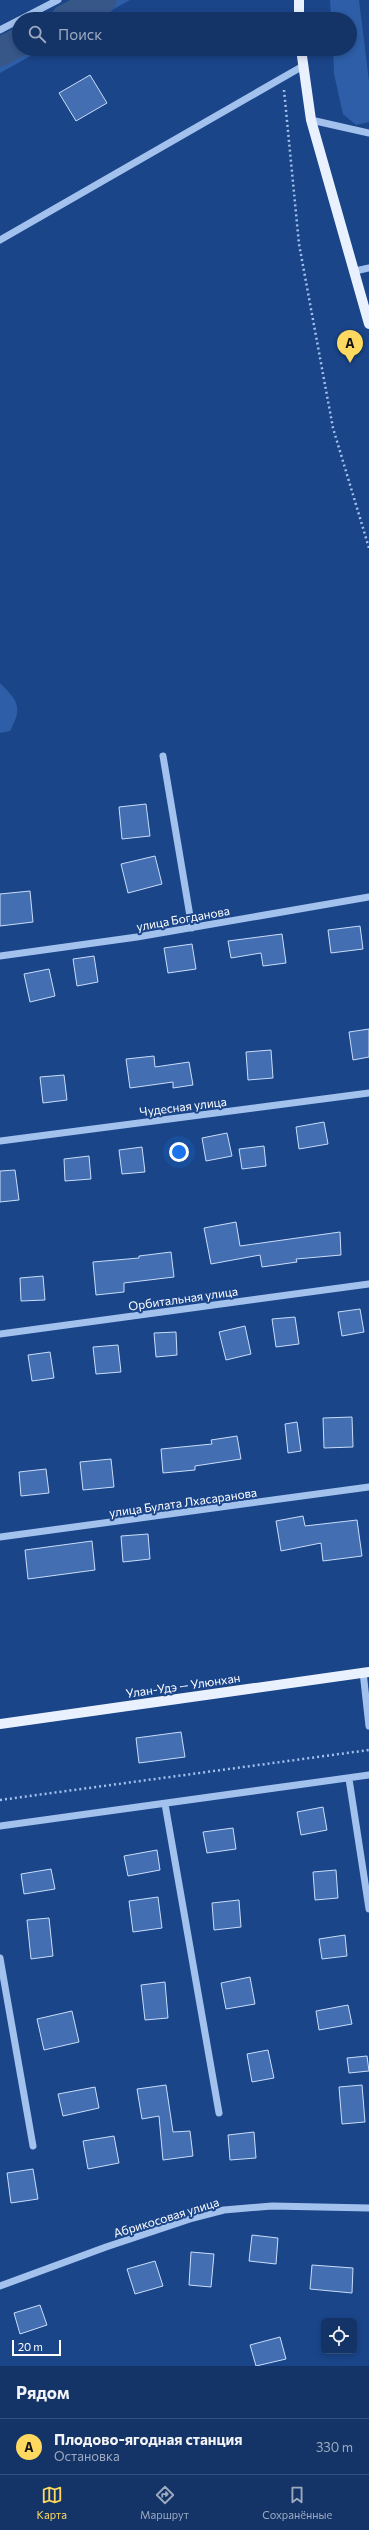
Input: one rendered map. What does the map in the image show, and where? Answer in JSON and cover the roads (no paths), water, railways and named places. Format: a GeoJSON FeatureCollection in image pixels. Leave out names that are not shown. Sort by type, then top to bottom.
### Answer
{"type":"FeatureCollection","features":[{"type":"Feature","properties":{"kind":"main road"},"geometry":{"type":"LineString","coordinates":[[299,0],[299,12]]}},
{"type":"Feature","properties":{"kind":"main road"},"geometry":{"type":"LineString","coordinates":[[302,56],[311,120],[369,322]]}},
{"type":"Feature","properties":{"kind":"main road","name":"Улан-Удэ — Улюнхан"},"geometry":{"type":"LineString","coordinates":[[0,1724],[366,1672]]}},
{"type":"Feature","properties":{"kind":"street"},"geometry":{"type":"LineString","coordinates":[[35,12],[58,0]]}},
{"type":"Feature","properties":{"kind":"street"},"geometry":{"type":"LineString","coordinates":[[0,30],[12,24]]}},
{"type":"Feature","properties":{"kind":"street"},"geometry":{"type":"LineString","coordinates":[[0,240],[303,66]]}},
{"type":"Feature","properties":{"kind":"street"},"geometry":{"type":"LineString","coordinates":[[311,120],[369,133]]}},
{"type":"Feature","properties":{"kind":"street"},"geometry":{"type":"LineString","coordinates":[[355,271],[369,268]]}},
{"type":"Feature","properties":{"kind":"street"},"geometry":{"type":"LineString","coordinates":[[163,756],[192,928]]}},
{"type":"Feature","properties":{"kind":"street","name":"улица Богданова"},"geometry":{"type":"LineString","coordinates":[[0,956],[192,928],[369,897]]}},
{"type":"Feature","properties":{"kind":"street","name":"Чудесная улица"},"geometry":{"type":"LineString","coordinates":[[0,1141],[369,1093]]}},
{"type":"Feature","properties":{"kind":"street","name":"Орбитальная улица"},"geometry":{"type":"LineString","coordinates":[[0,1334],[369,1284]]}},
{"type":"Feature","properties":{"kind":"street","name":"улица Булата Лхасаранова"},"geometry":{"type":"LineString","coordinates":[[0,1538],[369,1488]]}},
{"type":"Feature","properties":{"kind":"street"},"geometry":{"type":"LineString","coordinates":[[366,1672],[369,1726]]}},
{"type":"Feature","properties":{"kind":"street"},"geometry":{"type":"LineString","coordinates":[[0,1826],[349,1779],[369,1775]]}},
{"type":"Feature","properties":{"kind":"street"},"geometry":{"type":"LineString","coordinates":[[349,1779],[369,1909]]}},
{"type":"Feature","properties":{"kind":"street"},"geometry":{"type":"LineString","coordinates":[[165,1804],[219,2113]]}},
{"type":"Feature","properties":{"kind":"street"},"geometry":{"type":"LineString","coordinates":[[0,1958],[33,2146]]}},
{"type":"Feature","properties":{"kind":"street","name":"Абрикосовая улица"},"geometry":{"type":"LineString","coordinates":[[0,2286],[106,2247],[193,2218],[224,2210],[272,2206],[369,2208]]}},
{"type":"Feature","properties":{"kind":"waterway"},"geometry":{"type":"LineString","coordinates":[[79,12],[102,0]]}},
{"type":"Feature","properties":{"kind":"waterway"},"geometry":{"type":"LineString","coordinates":[[0,52],[12,46]]}},
{"type":"Feature","properties":{"kind":"place","name":"Плодово-ягодная станция"},"geometry":{"type":"Point","coordinates":[350,363]}}]}
